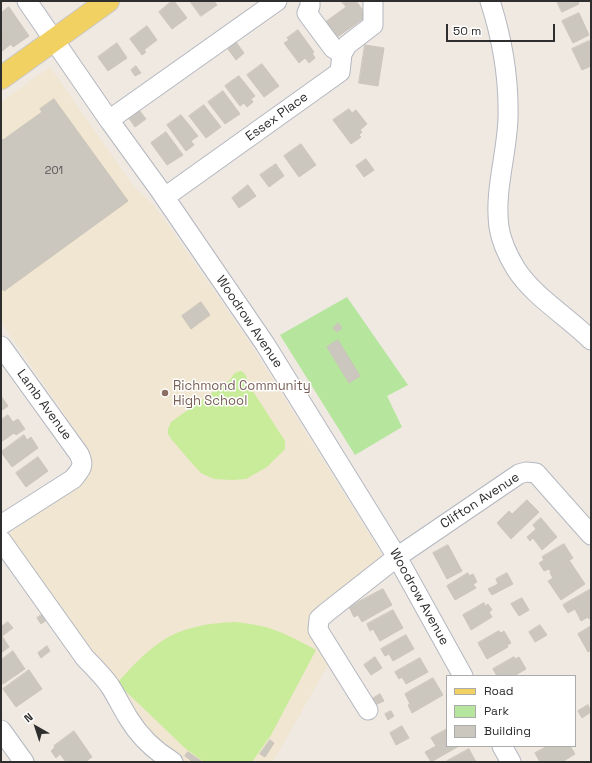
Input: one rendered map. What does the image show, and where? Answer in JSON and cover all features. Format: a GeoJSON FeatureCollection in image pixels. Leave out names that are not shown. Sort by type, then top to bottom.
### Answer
{"type":"FeatureCollection","features":[{"type":"Feature","properties":{"kind":"main road"},"geometry":{"type":"LineString","coordinates":[[1,78],[108,1]]}},
{"type":"Feature","properties":{"kind":"street","name":"Woodrow Avenue"},"geometry":{"type":"LineString","coordinates":[[27,1],[109,120],[165,197],[265,344],[396,557],[462,675]]}},
{"type":"Feature","properties":{"kind":"street"},"geometry":{"type":"LineString","coordinates":[[109,120],[277,1]]}},
{"type":"Feature","properties":{"kind":"street"},"geometry":{"type":"LineString","coordinates":[[310,1],[310,6],[307,13],[333,48],[342,54]]}},
{"type":"Feature","properties":{"kind":"street","name":"Essex Place"},"geometry":{"type":"LineString","coordinates":[[165,197],[340,72],[342,54],[347,45],[373,24],[373,1]]}},
{"type":"Feature","properties":{"kind":"street"},"geometry":{"type":"LineString","coordinates":[[490,1],[504,55],[508,101],[508,120],[498,197],[499,228],[502,239],[511,260],[521,276],[541,296],[588,333]]}},
{"type":"Feature","properties":{"kind":"street","name":"Lamb Avenue"},"geometry":{"type":"LineString","coordinates":[[1,346],[82,460],[82,466],[73,479],[1,525]]}},
{"type":"Feature","properties":{"kind":"street","name":"Clifton Avenue"},"geometry":{"type":"LineString","coordinates":[[368,710],[318,630],[319,620],[396,557],[519,474],[526,472],[536,473],[591,535]]}},
{"type":"Feature","properties":{"kind":"street"},"geometry":{"type":"LineString","coordinates":[[1,540],[85,658],[110,686],[128,718],[138,732],[155,749],[173,762]]}},
{"type":"Feature","properties":{"kind":"street"},"geometry":{"type":"LineString","coordinates":[[1,730],[24,762]]}},
{"type":"Feature","properties":{"kind":"street"},"geometry":{"type":"LineString","coordinates":[[503,747],[511,762]]}},
{"type":"Feature","properties":{"kind":"shaded area","name":"Richmond Community High School"},"geometry":{"type":"Polygon","coordinates":[[[50,67],[134,187],[154,205],[246,337],[383,556],[317,607],[311,615],[329,663],[273,762],[182,762],[142,732],[4,537],[87,478],[92,468],[92,460],[88,449],[1,322],[1,102],[50,67]]]}},
{"type":"Feature","properties":{"kind":"green space"},"geometry":{"type":"Polygon","coordinates":[[[347,297],[408,385],[387,396],[402,427],[355,455],[280,335],[347,297]]]}},
{"type":"Feature","properties":{"kind":"green space"},"geometry":{"type":"Polygon","coordinates":[[[241,371],[246,375],[247,382],[285,441],[285,449],[267,467],[246,479],[214,479],[201,473],[189,460],[172,440],[168,434],[168,429],[171,422],[230,380],[235,373],[241,371]]]}},
{"type":"Feature","properties":{"kind":"green space"},"geometry":{"type":"Polygon","coordinates":[[[235,622],[258,625],[275,630],[316,650],[271,735],[252,762],[204,762],[186,749],[117,683],[148,652],[159,643],[177,633],[216,623],[235,622]]]}},
{"type":"Feature","properties":{"kind":"building"},"geometry":{"type":"Polygon","coordinates":[[[174,1],[187,18],[172,29],[159,12],[174,1]]]}},
{"type":"Feature","properties":{"kind":"building"},"geometry":{"type":"Polygon","coordinates":[[[190,1],[214,1],[217,5],[201,16],[190,1]]]}},
{"type":"Feature","properties":{"kind":"building"},"geometry":{"type":"Polygon","coordinates":[[[341,1],[356,1],[367,16],[336,38],[324,23],[346,7],[341,1]]]}},
{"type":"Feature","properties":{"kind":"building"},"geometry":{"type":"Polygon","coordinates":[[[557,1],[578,1],[579,4],[562,12],[557,1]]]}},
{"type":"Feature","properties":{"kind":"building"},"geometry":{"type":"Polygon","coordinates":[[[9,7],[29,36],[13,47],[1,30],[1,13],[9,7]]]}},
{"type":"Feature","properties":{"kind":"building"},"geometry":{"type":"Polygon","coordinates":[[[579,13],[589,35],[573,43],[562,21],[579,13]]]}},
{"type":"Feature","properties":{"kind":"building"},"geometry":{"type":"Polygon","coordinates":[[[147,26],[157,40],[144,50],[146,52],[142,55],[130,39],[147,26]]]}},
{"type":"Feature","properties":{"kind":"building"},"geometry":{"type":"Polygon","coordinates":[[[1,30],[11,44],[1,52],[1,30]]]}},
{"type":"Feature","properties":{"kind":"building"},"geometry":{"type":"Polygon","coordinates":[[[298,30],[314,52],[312,53],[315,58],[309,63],[305,58],[299,63],[284,43],[289,40],[287,38],[298,30]]]}},
{"type":"Feature","properties":{"kind":"building"},"geometry":{"type":"Polygon","coordinates":[[[589,41],[591,45],[591,66],[582,70],[572,49],[589,41]]]}},
{"type":"Feature","properties":{"kind":"building"},"geometry":{"type":"Polygon","coordinates":[[[236,42],[244,53],[236,60],[228,49],[236,42]]]}},
{"type":"Feature","properties":{"kind":"building"},"geometry":{"type":"Polygon","coordinates":[[[117,43],[127,58],[108,71],[98,57],[117,43]]]}},
{"type":"Feature","properties":{"kind":"building"},"geometry":{"type":"Polygon","coordinates":[[[365,45],[384,48],[378,86],[359,83],[365,45]]]}},
{"type":"Feature","properties":{"kind":"building"},"geometry":{"type":"Polygon","coordinates":[[[262,64],[279,86],[264,97],[247,75],[262,64]]]}},
{"type":"Feature","properties":{"kind":"building"},"geometry":{"type":"Polygon","coordinates":[[[136,66],[141,73],[135,76],[131,70],[136,66]]]}},
{"type":"Feature","properties":{"kind":"building"},"geometry":{"type":"Polygon","coordinates":[[[239,76],[255,96],[251,99],[253,102],[247,107],[244,103],[240,106],[225,86],[239,76]]]}},
{"type":"Feature","properties":{"kind":"building"},"geometry":{"type":"Polygon","coordinates":[[[223,91],[240,114],[225,124],[208,102],[223,91]]]}},
{"type":"Feature","properties":{"kind":"building"},"geometry":{"type":"Polygon","coordinates":[[[54,99],[128,201],[4,291],[1,288],[1,138],[3,140],[42,112],[40,109],[54,99]]]}},
{"type":"Feature","properties":{"kind":"building"},"geometry":{"type":"Polygon","coordinates":[[[204,105],[221,127],[206,138],[189,116],[204,105]]]}},
{"type":"Feature","properties":{"kind":"building"},"geometry":{"type":"Polygon","coordinates":[[[349,109],[352,113],[356,110],[367,124],[360,130],[362,132],[359,135],[361,137],[351,144],[333,120],[349,109]]]}},
{"type":"Feature","properties":{"kind":"building"},"geometry":{"type":"Polygon","coordinates":[[[139,110],[146,119],[135,127],[128,117],[139,110]]]}},
{"type":"Feature","properties":{"kind":"building"},"geometry":{"type":"Polygon","coordinates":[[[181,115],[198,136],[191,141],[194,145],[186,151],[167,125],[181,115]]]}},
{"type":"Feature","properties":{"kind":"building"},"geometry":{"type":"Polygon","coordinates":[[[166,132],[183,155],[167,165],[151,143],[166,132]]]}},
{"type":"Feature","properties":{"kind":"building"},"geometry":{"type":"Polygon","coordinates":[[[301,144],[316,165],[299,177],[284,156],[301,144]]]}},
{"type":"Feature","properties":{"kind":"building"},"geometry":{"type":"Polygon","coordinates":[[[366,159],[374,170],[364,177],[356,166],[366,159]]]}},
{"type":"Feature","properties":{"kind":"building"},"geometry":{"type":"Polygon","coordinates":[[[276,164],[284,176],[269,187],[260,175],[276,164]]]}},
{"type":"Feature","properties":{"kind":"building"},"geometry":{"type":"Polygon","coordinates":[[[248,185],[256,196],[239,208],[232,198],[248,185]]]}},
{"type":"Feature","properties":{"kind":"building"},"geometry":{"type":"Polygon","coordinates":[[[201,302],[210,315],[191,329],[182,316],[201,302]]]}},
{"type":"Feature","properties":{"kind":"building"},"geometry":{"type":"Polygon","coordinates":[[[338,323],[342,328],[337,332],[333,328],[338,323]]]}},
{"type":"Feature","properties":{"kind":"building"},"geometry":{"type":"Polygon","coordinates":[[[338,340],[360,376],[349,383],[327,347],[338,340]]]}},
{"type":"Feature","properties":{"kind":"building"},"geometry":{"type":"Polygon","coordinates":[[[1,396],[8,406],[1,411],[1,396]]]}},
{"type":"Feature","properties":{"kind":"building"},"geometry":{"type":"Polygon","coordinates":[[[8,415],[13,422],[18,419],[25,429],[16,435],[14,433],[1,442],[1,420],[8,415]]]}},
{"type":"Feature","properties":{"kind":"building"},"geometry":{"type":"Polygon","coordinates":[[[24,435],[27,440],[31,437],[38,448],[12,467],[1,452],[24,435]]]}},
{"type":"Feature","properties":{"kind":"building"},"geometry":{"type":"Polygon","coordinates":[[[38,457],[48,471],[26,487],[16,473],[38,457]]]}},
{"type":"Feature","properties":{"kind":"building"},"geometry":{"type":"Polygon","coordinates":[[[527,500],[539,512],[511,539],[497,523],[509,511],[512,514],[527,500]]]}},
{"type":"Feature","properties":{"kind":"building"},"geometry":{"type":"Polygon","coordinates":[[[541,518],[557,537],[542,550],[533,538],[530,541],[527,537],[536,529],[533,525],[541,518]]]}},
{"type":"Feature","properties":{"kind":"building"},"geometry":{"type":"Polygon","coordinates":[[[564,544],[573,558],[551,572],[549,569],[544,571],[539,563],[544,560],[542,557],[564,544]]]}},
{"type":"Feature","properties":{"kind":"building"},"geometry":{"type":"Polygon","coordinates":[[[448,545],[462,571],[447,579],[433,553],[448,545]]]}},
{"type":"Feature","properties":{"kind":"building"},"geometry":{"type":"Polygon","coordinates":[[[569,560],[585,584],[561,600],[548,581],[553,578],[550,573],[569,560]]]}},
{"type":"Feature","properties":{"kind":"building"},"geometry":{"type":"Polygon","coordinates":[[[468,573],[469,576],[473,574],[477,582],[473,584],[476,588],[455,600],[447,586],[468,573]]]}},
{"type":"Feature","properties":{"kind":"building"},"geometry":{"type":"Polygon","coordinates":[[[507,573],[513,584],[492,595],[488,589],[498,584],[496,579],[507,573]]]}},
{"type":"Feature","properties":{"kind":"building"},"geometry":{"type":"Polygon","coordinates":[[[383,589],[392,605],[362,622],[358,615],[354,617],[349,607],[383,589]]]}},
{"type":"Feature","properties":{"kind":"building"},"geometry":{"type":"Polygon","coordinates":[[[591,589],[591,618],[589,619],[588,617],[581,621],[575,609],[568,613],[563,605],[591,589]]]}},
{"type":"Feature","properties":{"kind":"building"},"geometry":{"type":"Polygon","coordinates":[[[522,598],[529,610],[519,616],[511,604],[522,598]]]}},
{"type":"Feature","properties":{"kind":"building"},"geometry":{"type":"Polygon","coordinates":[[[484,603],[485,606],[488,604],[492,610],[489,612],[492,617],[471,630],[463,615],[484,603]]]}},
{"type":"Feature","properties":{"kind":"building"},"geometry":{"type":"Polygon","coordinates":[[[393,610],[403,628],[380,641],[373,629],[370,631],[367,624],[393,610]]]}},
{"type":"Feature","properties":{"kind":"building"},"geometry":{"type":"Polygon","coordinates":[[[44,613],[48,619],[41,624],[37,618],[44,613]]]}},
{"type":"Feature","properties":{"kind":"building"},"geometry":{"type":"Polygon","coordinates":[[[8,622],[13,628],[2,636],[9,647],[1,653],[1,627],[8,622]]]}},
{"type":"Feature","properties":{"kind":"building"},"geometry":{"type":"Polygon","coordinates":[[[540,625],[547,635],[535,642],[529,632],[540,625]]]}},
{"type":"Feature","properties":{"kind":"building"},"geometry":{"type":"Polygon","coordinates":[[[591,626],[591,650],[588,652],[578,634],[591,626]]]}},
{"type":"Feature","properties":{"kind":"building"},"geometry":{"type":"Polygon","coordinates":[[[499,631],[501,633],[504,631],[511,643],[507,645],[508,647],[487,659],[478,643],[499,631]]]}},
{"type":"Feature","properties":{"kind":"building"},"geometry":{"type":"Polygon","coordinates":[[[406,635],[414,649],[393,661],[389,654],[385,656],[381,649],[406,635]]]}},
{"type":"Feature","properties":{"kind":"building"},"geometry":{"type":"Polygon","coordinates":[[[47,646],[50,651],[41,658],[38,653],[47,646]]]}},
{"type":"Feature","properties":{"kind":"building"},"geometry":{"type":"Polygon","coordinates":[[[13,651],[25,669],[3,684],[1,683],[1,660],[13,651]]]}},
{"type":"Feature","properties":{"kind":"building"},"geometry":{"type":"Polygon","coordinates":[[[375,657],[382,668],[371,675],[364,665],[375,657]]]}},
{"type":"Feature","properties":{"kind":"building"},"geometry":{"type":"Polygon","coordinates":[[[514,657],[515,659],[519,657],[526,669],[516,675],[496,675],[493,669],[514,657]]]}},
{"type":"Feature","properties":{"kind":"building"},"geometry":{"type":"Polygon","coordinates":[[[420,658],[428,672],[406,684],[402,677],[399,679],[395,672],[420,658]]]}},
{"type":"Feature","properties":{"kind":"building"},"geometry":{"type":"Polygon","coordinates":[[[29,670],[42,689],[16,707],[3,689],[29,670]]]}},
{"type":"Feature","properties":{"kind":"building"},"geometry":{"type":"Polygon","coordinates":[[[433,678],[443,695],[412,713],[408,705],[410,704],[405,694],[433,678]]]}},
{"type":"Feature","properties":{"kind":"building"},"geometry":{"type":"Polygon","coordinates":[[[380,694],[384,701],[375,705],[372,699],[380,694]]]}},
{"type":"Feature","properties":{"kind":"building"},"geometry":{"type":"Polygon","coordinates":[[[588,705],[591,712],[582,718],[578,711],[588,705]]]}},
{"type":"Feature","properties":{"kind":"building"},"geometry":{"type":"Polygon","coordinates":[[[391,711],[394,716],[388,720],[385,714],[391,711]]]}},
{"type":"Feature","properties":{"kind":"building"},"geometry":{"type":"Polygon","coordinates":[[[402,726],[409,738],[396,745],[390,733],[402,726]]]}},
{"type":"Feature","properties":{"kind":"building"},"geometry":{"type":"Polygon","coordinates":[[[446,730],[446,747],[457,747],[431,762],[425,752],[436,746],[431,738],[446,730]]]}},
{"type":"Feature","properties":{"kind":"building"},"geometry":{"type":"Polygon","coordinates":[[[74,731],[92,757],[85,762],[66,762],[60,754],[56,758],[51,751],[55,747],[54,746],[74,731]]]}},
{"type":"Feature","properties":{"kind":"building"},"geometry":{"type":"Polygon","coordinates":[[[270,740],[274,743],[265,757],[260,754],[270,740]]]}},
{"type":"Feature","properties":{"kind":"building"},"geometry":{"type":"Polygon","coordinates":[[[546,747],[571,747],[575,754],[562,762],[540,762],[535,753],[546,747]]]}},
{"type":"Feature","properties":{"kind":"building"},"geometry":{"type":"Polygon","coordinates":[[[469,749],[476,762],[447,761],[469,749]]]}},
{"type":"Feature","properties":{"kind":"building"},"geometry":{"type":"Polygon","coordinates":[[[188,752],[201,762],[193,762],[185,756],[188,752]]]}},
{"type":"Feature","properties":{"kind":"place","name":"Richmond Community High School"},"geometry":{"type":"Point","coordinates":[165,393]}}]}
